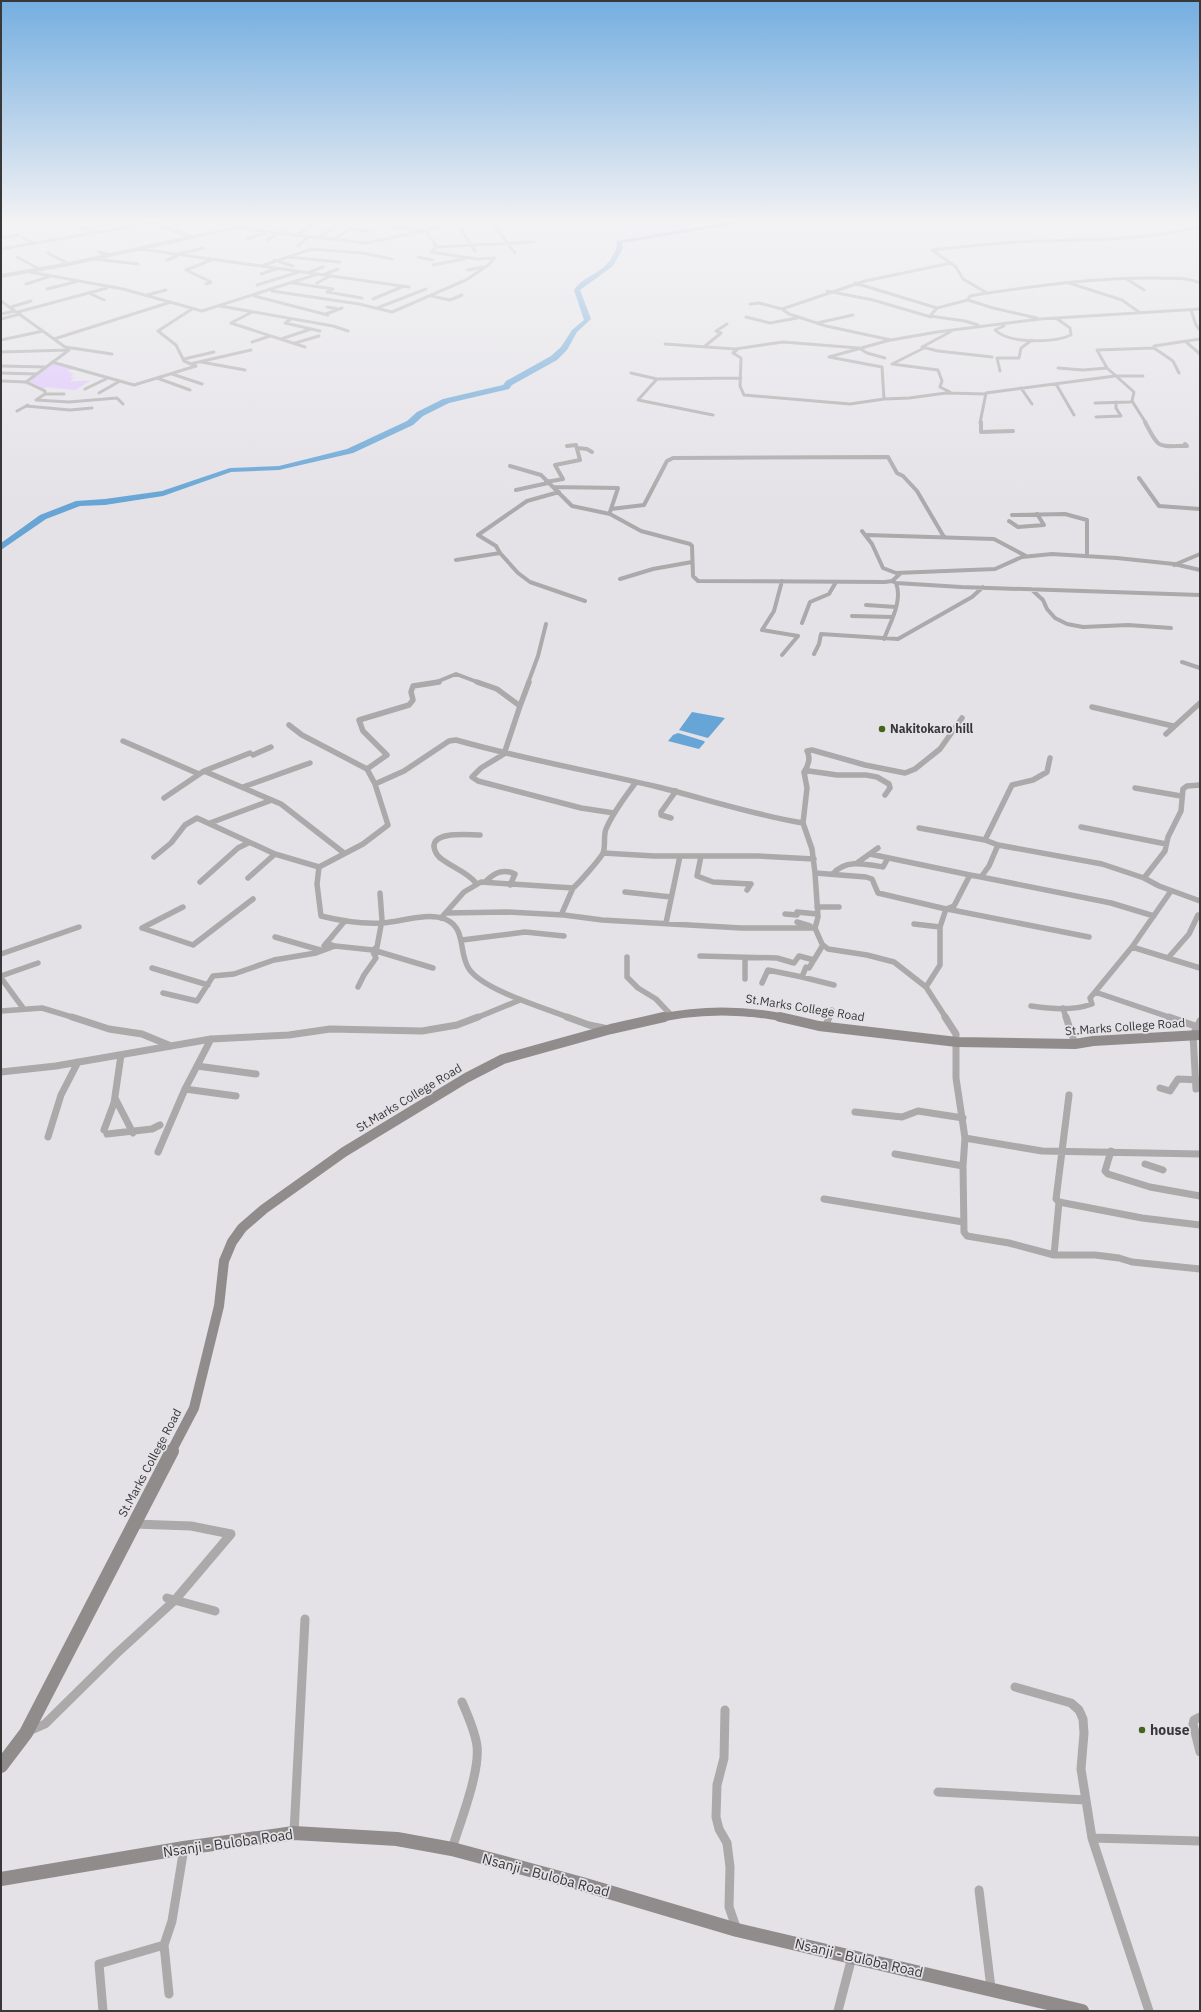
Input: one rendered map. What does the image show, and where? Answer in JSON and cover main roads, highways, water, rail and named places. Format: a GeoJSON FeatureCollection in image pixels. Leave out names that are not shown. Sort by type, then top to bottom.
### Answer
{"type":"FeatureCollection","features":[{"type":"Feature","properties":{"kind":"main road","name":"St.Marks College Road"},"geometry":{"type":"LineString","coordinates":[[1,1766],[26,1733],[132,1524],[194,1408],[219,1306],[224,1261],[232,1242],[242,1228],[264,1209],[344,1152],[483,1068],[504,1059],[611,1029],[708,1010],[756,1012],[826,1026],[957,1042],[1076,1044],[1198,1029]]}},
{"type":"Feature","properties":{"kind":"main road","name":"Nsanji - Buloba Road"},"geometry":{"type":"LineString","coordinates":[[1,1879],[184,1848],[294,1833],[335,1834],[397,1839],[452,1849],[582,1884],[737,1930],[991,1988],[1082,2011]]}},
{"type":"Feature","properties":{"kind":"water"},"geometry":{"type":"Polygon","coordinates":[[[692,712],[725,718],[708,738],[679,730],[692,712]]]}},
{"type":"Feature","properties":{"kind":"water"},"geometry":{"type":"Polygon","coordinates":[[[678,733],[705,742],[699,749],[668,741],[673,735],[678,733]]]}},
{"type":"Feature","properties":{"kind":"waterway"},"geometry":{"type":"LineString","coordinates":[[1,547],[43,517],[79,503],[105,502],[163,493],[230,470],[247,468],[279,468],[350,451],[410,423],[420,414],[446,401],[506,387],[509,383],[554,358],[564,348],[574,331],[587,321],[588,319],[586,315]]}},
{"type":"Feature","properties":{"kind":"place","name":"Nakitokaro hill"},"geometry":{"type":"Point","coordinates":[882,729]}},
{"type":"Feature","properties":{"kind":"place","name":"house"},"geometry":{"type":"Point","coordinates":[1142,1730]}}]}
